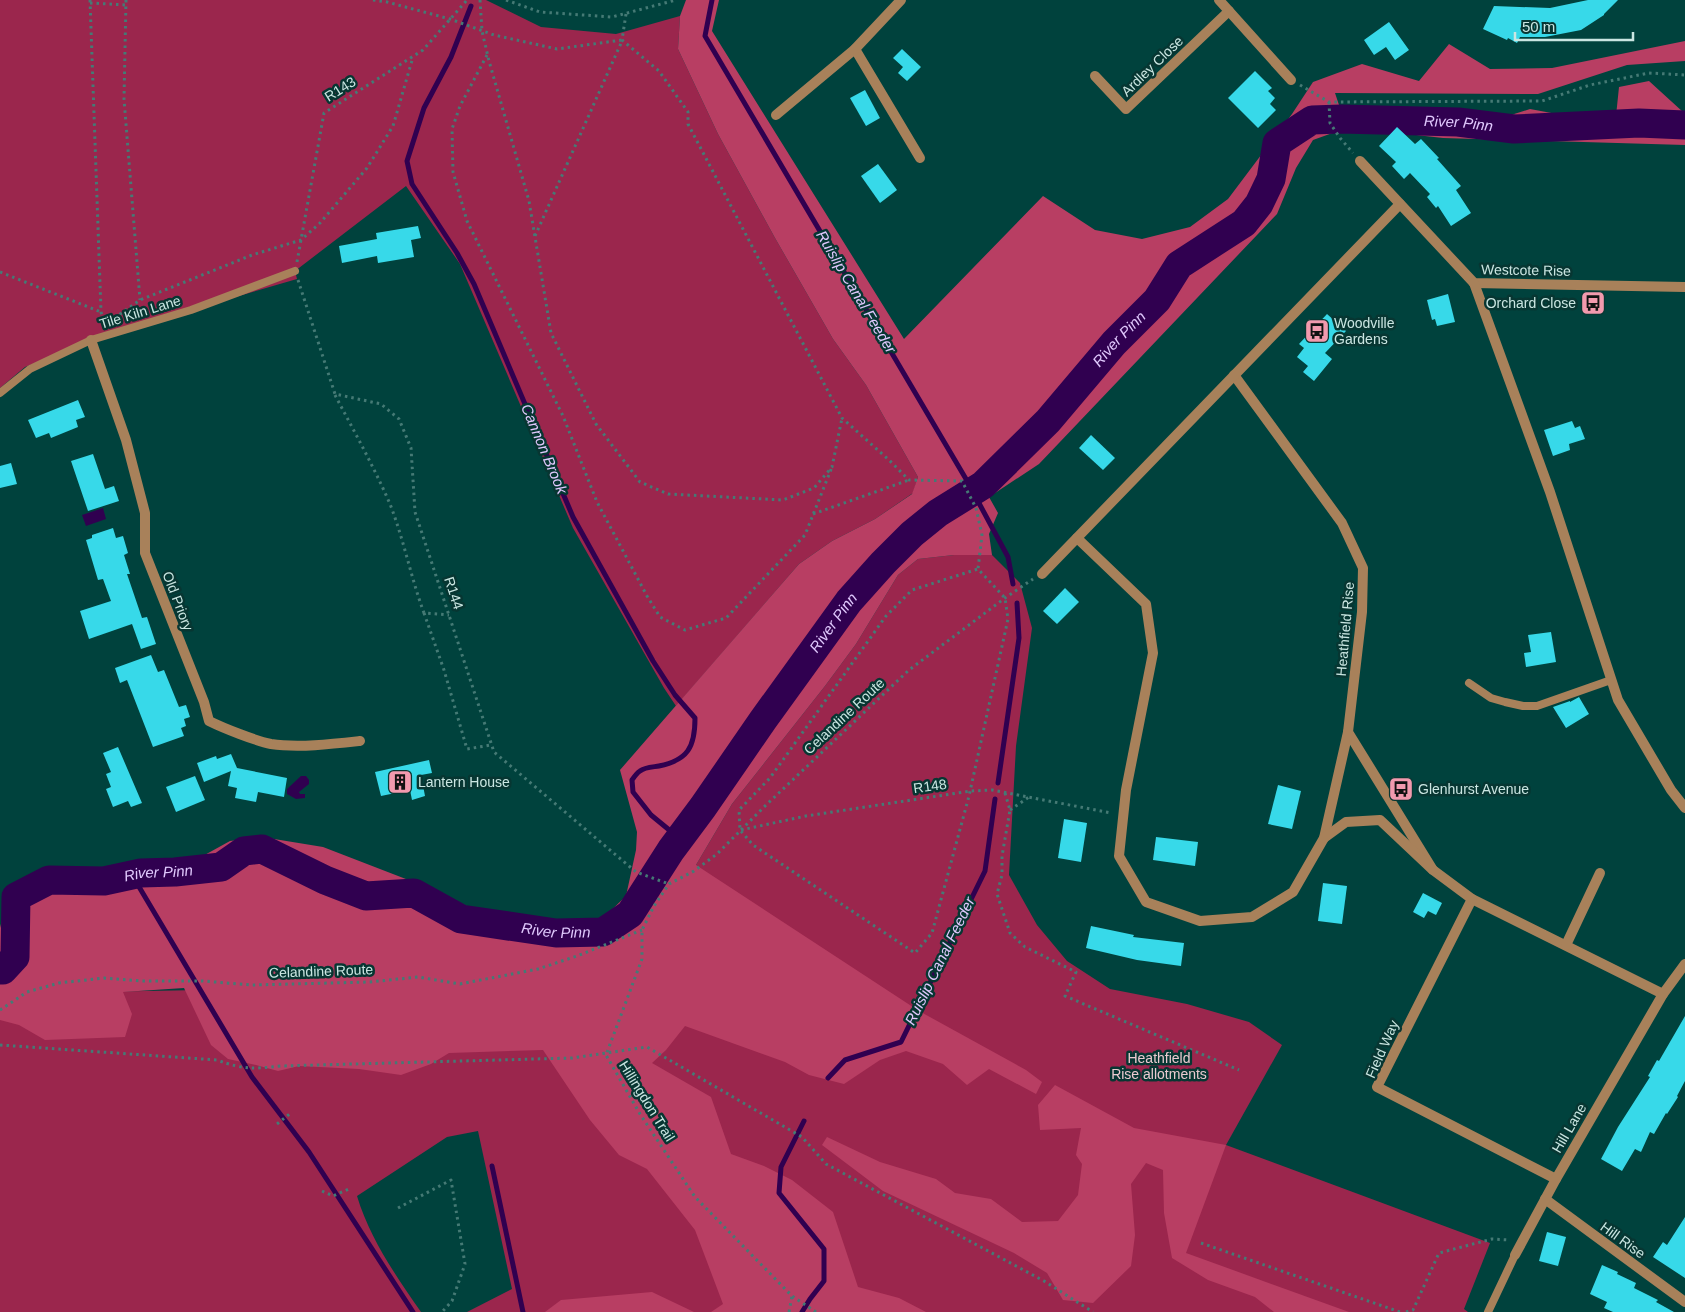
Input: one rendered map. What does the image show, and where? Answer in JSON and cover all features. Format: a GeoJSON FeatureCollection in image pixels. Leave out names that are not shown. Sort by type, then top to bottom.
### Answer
{"type":"FeatureCollection","features":[{"type":"Feature","properties":{"kind":"street"},"geometry":{"type":"LineString","coordinates":[[776,115],[855,49],[901,0]]}},
{"type":"Feature","properties":{"kind":"street"},"geometry":{"type":"LineString","coordinates":[[1219,0],[1290,80]]}},
{"type":"Feature","properties":{"kind":"street","name":"Ardley Close"},"geometry":{"type":"LineString","coordinates":[[1095,76],[1126,109],[1229,11]]}},
{"type":"Feature","properties":{"kind":"street"},"geometry":{"type":"LineString","coordinates":[[855,49],[920,158]]}},
{"type":"Feature","properties":{"kind":"street"},"geometry":{"type":"LineString","coordinates":[[1042,574],[1400,204],[1360,161]]}},
{"type":"Feature","properties":{"kind":"street","name":"Westcote Rise"},"geometry":{"type":"LineString","coordinates":[[1400,204],[1474,283],[1685,287]]}},
{"type":"Feature","properties":{"kind":"street"},"geometry":{"type":"LineString","coordinates":[[1474,283],[1550,492],[1618,700],[1671,790],[1685,808]]}},
{"type":"Feature","properties":{"kind":"street","name":"Old Priory"},"geometry":{"type":"LineString","coordinates":[[91,340],[126,440],[146,513],[144,553],[204,702],[209,721],[271,744],[323,746],[360,741]]}},
{"type":"Feature","properties":{"kind":"street","name":"Heathfield Rise"},"geometry":{"type":"LineString","coordinates":[[1234,375],[1342,523],[1363,568],[1362,612],[1348,732]]}},
{"type":"Feature","properties":{"kind":"street"},"geometry":{"type":"LineString","coordinates":[[1077,538],[1146,604],[1152,653],[1126,790],[1119,856],[1146,902],[1200,921],[1252,917],[1294,892],[1324,838],[1348,732]]}},
{"type":"Feature","properties":{"kind":"street"},"geometry":{"type":"LineString","coordinates":[[1348,732],[1433,870]]}},
{"type":"Feature","properties":{"kind":"street"},"geometry":{"type":"LineString","coordinates":[[1324,838],[1346,822],[1380,820],[1433,870],[1472,899],[1663,994]]}},
{"type":"Feature","properties":{"kind":"street"},"geometry":{"type":"LineString","coordinates":[[1566,945],[1600,873]]}},
{"type":"Feature","properties":{"kind":"street","name":"Field Way"},"geometry":{"type":"LineString","coordinates":[[1472,899],[1377,1087],[1556,1179]]}},
{"type":"Feature","properties":{"kind":"street","name":"Hill Lane"},"geometry":{"type":"LineString","coordinates":[[1515,1255],[1556,1179],[1663,994],[1685,964]]}},
{"type":"Feature","properties":{"kind":"street","name":"Hill Rise"},"geometry":{"type":"LineString","coordinates":[[1545,1200],[1685,1302]]}},
{"type":"Feature","properties":{"kind":"lane","name":"Tile Kiln Lane"},"geometry":{"type":"LineString","coordinates":[[0,393],[30,369],[91,340],[190,310],[295,271]]}},
{"type":"Feature","properties":{"kind":"lane"},"geometry":{"type":"LineString","coordinates":[[1469,683],[1492,698],[1523,706],[1538,706],[1611,680]]}},
{"type":"Feature","properties":{"kind":"lane","name":"Hill Lane"},"geometry":{"type":"LineString","coordinates":[[1488,1312],[1515,1255]]}},
{"type":"Feature","properties":{"kind":"path"},"geometry":{"type":"LineString","coordinates":[[126,0],[124,99],[140,300]]}},
{"type":"Feature","properties":{"kind":"path"},"geometry":{"type":"LineString","coordinates":[[373,0],[452,20],[494,35],[557,50],[622,40],[659,71],[688,112],[688,124],[842,418],[889,460],[908,480]]}},
{"type":"Feature","properties":{"kind":"path","name":"R143"},"geometry":{"type":"LineString","coordinates":[[295,271],[324,113],[423,50],[452,20],[466,0]]}},
{"type":"Feature","properties":{"kind":"path"},"geometry":{"type":"LineString","coordinates":[[480,0],[482,31],[487,55],[530,201],[551,332],[596,424],[640,482],[668,494],[783,500],[814,488],[832,467]]}},
{"type":"Feature","properties":{"kind":"path"},"geometry":{"type":"LineString","coordinates":[[506,0],[540,12],[612,17],[676,0]]}},
{"type":"Feature","properties":{"kind":"path"},"geometry":{"type":"LineString","coordinates":[[126,5],[90,1],[101,312],[105,325],[140,300],[252,254],[301,240],[320,223],[366,168],[393,126],[413,56]]}},
{"type":"Feature","properties":{"kind":"path"},"geometry":{"type":"LineString","coordinates":[[535,236],[622,40],[626,14]]}},
{"type":"Feature","properties":{"kind":"path"},"geometry":{"type":"LineString","coordinates":[[487,55],[460,106],[452,129],[452,172],[462,207],[467,221],[563,416],[597,502],[660,617],[685,630],[726,618],[805,536],[832,467],[842,418]]}},
{"type":"Feature","properties":{"kind":"path"},"geometry":{"type":"LineString","coordinates":[[1290,80],[1329,102],[1542,101],[1590,85],[1641,75],[1685,75]]}},
{"type":"Feature","properties":{"kind":"path"},"geometry":{"type":"LineString","coordinates":[[1329,102],[1330,123],[1360,161]]}},
{"type":"Feature","properties":{"kind":"path"},"geometry":{"type":"LineString","coordinates":[[295,271],[335,394],[390,506],[414,584],[444,670],[467,749],[491,745]]}},
{"type":"Feature","properties":{"kind":"path"},"geometry":{"type":"LineString","coordinates":[[0,272],[101,312]]}},
{"type":"Feature","properties":{"kind":"path","name":"R144"},"geometry":{"type":"LineString","coordinates":[[335,394],[381,404],[399,419],[411,448],[415,512],[494,752],[636,872],[669,884]]}},
{"type":"Feature","properties":{"kind":"path"},"geometry":{"type":"LineString","coordinates":[[813,514],[908,480],[962,481],[976,508],[982,536],[978,569],[1005,598],[1008,619],[971,791],[932,933],[914,953],[753,845],[740,830],[740,810],[770,778],[886,616],[912,590],[978,569]]}},
{"type":"Feature","properties":{"kind":"path","name":"Celandine Route"},"geometry":{"type":"LineString","coordinates":[[669,884],[694,871],[716,854],[908,670],[1005,598],[1042,574]]}},
{"type":"Feature","properties":{"kind":"path"},"geometry":{"type":"LineString","coordinates":[[424,613],[449,615]]}},
{"type":"Feature","properties":{"kind":"path","name":"R148"},"geometry":{"type":"LineString","coordinates":[[740,830],[806,816],[971,791],[992,790],[1123,815]]}},
{"type":"Feature","properties":{"kind":"path"},"geometry":{"type":"LineString","coordinates":[[1005,793],[1010,810],[1002,856],[1002,875],[997,894],[1010,933],[1025,947],[1076,972],[1065,996],[1238,1070]]}},
{"type":"Feature","properties":{"kind":"path"},"geometry":{"type":"LineString","coordinates":[[1010,810],[1029,797]]}},
{"type":"Feature","properties":{"kind":"path","name":"Hillingdon Trail"},"geometry":{"type":"LineString","coordinates":[[669,884],[654,906],[642,930],[642,959],[606,1055],[640,1114],[695,1197],[792,1296],[816,1312]]}},
{"type":"Feature","properties":{"kind":"path","name":"Celandine Route"},"geometry":{"type":"LineString","coordinates":[[0,1010],[28,992],[60,983],[104,978],[142,981],[203,981],[251,985],[370,982],[418,977],[460,984],[538,969],[577,956],[642,930]]}},
{"type":"Feature","properties":{"kind":"path"},"geometry":{"type":"LineString","coordinates":[[0,1045],[217,1060],[237,1067],[253,1069],[281,1066],[572,1058],[606,1055],[647,1047],[802,1137],[826,1164],[1044,1281],[1093,1312]]}},
{"type":"Feature","properties":{"kind":"path"},"geometry":{"type":"LineString","coordinates":[[278,1124],[291,1113]]}},
{"type":"Feature","properties":{"kind":"path"},"geometry":{"type":"LineString","coordinates":[[398,1208],[451,1180],[465,1264],[452,1302],[442,1312]]}},
{"type":"Feature","properties":{"kind":"path"},"geometry":{"type":"LineString","coordinates":[[322,1191],[333,1196],[351,1188]]}},
{"type":"Feature","properties":{"kind":"path"},"geometry":{"type":"LineString","coordinates":[[1406,1312],[1413,1310],[1439,1254],[1492,1239],[1522,1242]]}},
{"type":"Feature","properties":{"kind":"path"},"geometry":{"type":"LineString","coordinates":[[1201,1243],[1400,1312]]}},
{"type":"Feature","properties":{"kind":"path"},"geometry":{"type":"LineString","coordinates":[[790,1312],[792,1296]]}},
{"type":"Feature","properties":{"kind":"green space"},"geometry":{"type":"Polygon","coordinates":[[[0,0],[486,0],[541,27],[616,34],[680,16],[678,49],[718,134],[833,339],[866,385],[918,477],[913,493],[875,519],[832,541],[799,564],[676,706],[573,528],[460,264],[406,186],[295,271],[297,279],[112,333],[25,367],[0,388],[0,0]]]}},
{"type":"Feature","properties":{"kind":"green space","name":"Heathfield Rise allotments"},"geometry":{"type":"Polygon","coordinates":[[[954,555],[992,555],[1020,583],[1032,628],[1016,746],[1009,875],[1037,925],[1067,961],[1110,989],[1187,1004],[1249,1022],[1282,1045],[1226,1145],[1490,1243],[1464,1309],[1468,1312],[467,1312],[512,1289],[478,1131],[447,1137],[357,1196],[376,1242],[421,1312],[0,1312],[0,1015],[91,992],[309,988],[586,957],[696,865],[732,804],[856,644],[898,575],[918,559],[954,555]]]}},
{"type":"Feature","properties":{"kind":"shaded area"},"geometry":{"type":"Polygon","coordinates":[[[686,0],[719,0],[712,31],[904,339],[1043,196],[1095,230],[1142,239],[1190,227],[1228,199],[1292,114],[1313,82],[1362,64],[1419,81],[1449,44],[1490,69],[1552,68],[1685,41],[1685,61],[1627,65],[1538,94],[1335,93],[1340,108],[1458,108],[1511,115],[1530,109],[1573,117],[1616,116],[1619,87],[1649,81],[1683,112],[1685,111],[1685,145],[1443,138],[1380,131],[1338,131],[1313,140],[1296,168],[1277,214],[1039,464],[989,497],[998,513],[989,534],[992,555],[954,555],[918,559],[898,575],[856,644],[732,804],[696,865],[919,1011],[1026,1070],[1042,1082],[1036,1094],[989,1069],[967,1085],[943,1064],[906,1051],[880,1060],[844,1084],[809,1075],[785,1062],[685,1026],[666,1050],[652,1063],[711,1097],[731,1154],[764,1166],[792,1180],[833,1212],[858,1287],[899,1298],[926,1312],[711,1312],[723,1304],[695,1230],[647,1169],[619,1155],[590,1120],[543,1050],[449,1053],[431,1064],[401,1075],[359,1069],[299,1066],[278,1071],[228,1059],[211,1045],[184,988],[123,992],[132,1014],[125,1037],[45,1040],[19,1025],[0,1020],[0,928],[10,886],[45,869],[105,867],[152,859],[201,857],[230,841],[262,837],[323,847],[424,886],[486,915],[548,918],[574,925],[598,923],[626,896],[636,850],[637,832],[620,770],[799,564],[832,541],[875,519],[912,494],[918,477],[866,385],[833,339],[775,238],[718,134],[678,49],[680,16],[686,0]]]}},
{"type":"Feature","properties":{"kind":"shaded area"},"geometry":{"type":"Polygon","coordinates":[[[103,508],[106,519],[86,526],[82,515],[103,508]]]}},
{"type":"Feature","properties":{"kind":"shaded area"},"geometry":{"type":"Polygon","coordinates":[[[301,776],[306,776],[309,784],[299,792],[300,794],[305,794],[305,798],[296,799],[287,794],[287,789],[301,776]]]}},
{"type":"Feature","properties":{"kind":"shaded area"},"geometry":{"type":"Polygon","coordinates":[[[1055,1085],[1134,1128],[1226,1145],[1186,1253],[1349,1312],[1274,1312],[1255,1297],[1208,1280],[1172,1258],[1164,1213],[1163,1170],[1146,1163],[1131,1184],[1135,1235],[1131,1266],[1093,1303],[1063,1300],[1047,1273],[1014,1253],[883,1191],[822,1145],[827,1137],[880,1162],[936,1179],[955,1193],[991,1199],[1022,1222],[1058,1221],[1078,1195],[1082,1164],[1076,1155],[1081,1128],[1040,1130],[1038,1105],[1055,1085]]]}},
{"type":"Feature","properties":{"kind":"shaded area"},"geometry":{"type":"Polygon","coordinates":[[[652,1292],[694,1312],[545,1312],[561,1300],[652,1292]]]}},
{"type":"Feature","properties":{"kind":"building"},"geometry":{"type":"Polygon","coordinates":[[[1588,0],[1618,0],[1604,15],[1581,30],[1545,37],[1520,37],[1517,43],[1483,29],[1494,6],[1550,8],[1588,0]]]}},
{"type":"Feature","properties":{"kind":"building"},"geometry":{"type":"Polygon","coordinates":[[[1389,22],[1409,50],[1395,60],[1386,47],[1374,55],[1364,40],[1389,22]]]}},
{"type":"Feature","properties":{"kind":"building"},"geometry":{"type":"Polygon","coordinates":[[[902,49],[921,67],[907,81],[898,73],[903,67],[893,58],[902,49]]]}},
{"type":"Feature","properties":{"kind":"building"},"geometry":{"type":"Polygon","coordinates":[[[1255,71],[1272,88],[1268,91],[1275,98],[1270,104],[1276,110],[1258,128],[1228,98],[1255,71]]]}},
{"type":"Feature","properties":{"kind":"building"},"geometry":{"type":"Polygon","coordinates":[[[865,90],[880,118],[866,126],[850,98],[865,90]]]}},
{"type":"Feature","properties":{"kind":"building"},"geometry":{"type":"Polygon","coordinates":[[[1397,127],[1415,144],[1421,139],[1439,158],[1437,159],[1461,186],[1456,190],[1471,213],[1451,226],[1438,206],[1436,208],[1427,197],[1430,194],[1410,173],[1404,179],[1392,166],[1396,162],[1379,146],[1397,127]]]}},
{"type":"Feature","properties":{"kind":"building"},"geometry":{"type":"Polygon","coordinates":[[[878,164],[897,190],[880,203],[861,176],[878,164]]]}},
{"type":"Feature","properties":{"kind":"building"},"geometry":{"type":"Polygon","coordinates":[[[418,226],[421,238],[411,240],[414,257],[378,263],[377,256],[342,263],[339,246],[377,239],[376,233],[418,226]]]}},
{"type":"Feature","properties":{"kind":"building"},"geometry":{"type":"Polygon","coordinates":[[[1448,294],[1455,322],[1437,326],[1435,319],[1432,320],[1427,300],[1448,294]]]}},
{"type":"Feature","properties":{"kind":"building"},"geometry":{"type":"Polygon","coordinates":[[[1327,314],[1346,331],[1325,353],[1332,359],[1314,381],[1303,372],[1308,366],[1297,357],[1304,348],[1299,344],[1327,314]]]}},
{"type":"Feature","properties":{"kind":"building"},"geometry":{"type":"Polygon","coordinates":[[[78,400],[85,417],[76,420],[78,427],[51,438],[49,433],[36,438],[28,420],[78,400]]]}},
{"type":"Feature","properties":{"kind":"building"},"geometry":{"type":"Polygon","coordinates":[[[1572,421],[1575,428],[1580,426],[1585,439],[1569,444],[1570,450],[1553,456],[1544,430],[1572,421]]]}},
{"type":"Feature","properties":{"kind":"building"},"geometry":{"type":"Polygon","coordinates":[[[1091,435],[1115,458],[1103,470],[1079,448],[1091,435]]]}},
{"type":"Feature","properties":{"kind":"building"},"geometry":{"type":"Polygon","coordinates":[[[93,454],[105,489],[114,486],[119,501],[88,511],[71,461],[93,454]]]}},
{"type":"Feature","properties":{"kind":"building"},"geometry":{"type":"Polygon","coordinates":[[[11,463],[17,484],[0,488],[0,466],[11,463]]]}},
{"type":"Feature","properties":{"kind":"building"},"geometry":{"type":"Polygon","coordinates":[[[113,528],[116,538],[123,536],[128,553],[124,555],[130,574],[127,574],[142,618],[147,617],[156,644],[141,649],[132,624],[89,639],[80,611],[111,601],[103,579],[98,580],[86,540],[92,538],[92,535],[113,528]]]}},
{"type":"Feature","properties":{"kind":"building"},"geometry":{"type":"Polygon","coordinates":[[[1065,588],[1079,602],[1057,624],[1043,611],[1065,588]]]}},
{"type":"Feature","properties":{"kind":"building"},"geometry":{"type":"Polygon","coordinates":[[[1551,632],[1556,662],[1526,667],[1524,653],[1531,652],[1528,635],[1551,632]]]}},
{"type":"Feature","properties":{"kind":"building"},"geometry":{"type":"Polygon","coordinates":[[[151,655],[158,672],[164,670],[179,707],[186,705],[190,717],[184,719],[186,726],[181,728],[184,736],[153,747],[127,680],[120,683],[115,668],[151,655]]]}},
{"type":"Feature","properties":{"kind":"building"},"geometry":{"type":"Polygon","coordinates":[[[1579,697],[1589,714],[1566,728],[1553,707],[1579,697]]]}},
{"type":"Feature","properties":{"kind":"building"},"geometry":{"type":"Polygon","coordinates":[[[118,747],[142,803],[131,807],[128,801],[113,807],[106,789],[111,787],[106,774],[111,772],[103,753],[118,747]]]}},
{"type":"Feature","properties":{"kind":"building"},"geometry":{"type":"Polygon","coordinates":[[[231,754],[237,768],[287,778],[284,797],[258,792],[256,802],[235,798],[237,788],[228,786],[231,771],[204,782],[197,763],[216,756],[217,759],[231,754]]]}},
{"type":"Feature","properties":{"kind":"building","name":"Lantern House"},"geometry":{"type":"Polygon","coordinates":[[[429,760],[432,773],[421,775],[425,796],[412,800],[410,790],[381,796],[375,772],[429,760]]]}},
{"type":"Feature","properties":{"kind":"building"},"geometry":{"type":"Polygon","coordinates":[[[195,776],[205,800],[176,812],[166,787],[195,776]]]}},
{"type":"Feature","properties":{"kind":"building"},"geometry":{"type":"Polygon","coordinates":[[[1278,785],[1301,791],[1292,829],[1268,824],[1278,785]]]}},
{"type":"Feature","properties":{"kind":"building"},"geometry":{"type":"Polygon","coordinates":[[[1064,819],[1087,823],[1081,862],[1058,858],[1064,819]]]}},
{"type":"Feature","properties":{"kind":"building"},"geometry":{"type":"Polygon","coordinates":[[[1156,837],[1198,842],[1195,866],[1153,860],[1156,837]]]}},
{"type":"Feature","properties":{"kind":"building"},"geometry":{"type":"Polygon","coordinates":[[[1323,883],[1347,886],[1342,924],[1318,921],[1323,883]]]}},
{"type":"Feature","properties":{"kind":"building"},"geometry":{"type":"Polygon","coordinates":[[[1423,893],[1442,903],[1436,915],[1428,911],[1424,918],[1413,912],[1423,893]]]}},
{"type":"Feature","properties":{"kind":"building"},"geometry":{"type":"Polygon","coordinates":[[[1091,926],[1134,935],[1133,937],[1184,943],[1181,966],[1137,960],[1086,948],[1091,926]]]}},
{"type":"Feature","properties":{"kind":"building"},"geometry":{"type":"Polygon","coordinates":[[[1685,1016],[1685,1081],[1678,1097],[1654,1134],[1650,1132],[1641,1152],[1635,1149],[1622,1171],[1601,1159],[1618,1127],[1650,1077],[1648,1076],[1657,1060],[1659,1061],[1685,1016]]]}},
{"type":"Feature","properties":{"kind":"building"},"geometry":{"type":"Polygon","coordinates":[[[1685,1217],[1685,1278],[1653,1257],[1663,1242],[1667,1245],[1685,1217]]]}},
{"type":"Feature","properties":{"kind":"building"},"geometry":{"type":"Polygon","coordinates":[[[1547,1232],[1566,1237],[1558,1266],[1539,1261],[1547,1232]]]}},
{"type":"Feature","properties":{"kind":"building"},"geometry":{"type":"Polygon","coordinates":[[[1602,1265],[1636,1283],[1634,1288],[1658,1300],[1656,1302],[1674,1312],[1613,1312],[1604,1308],[1607,1302],[1590,1294],[1602,1265]]]}},
{"type":"Feature","properties":{"kind":"waterway","name":"Ruislip Canal Feeder"},"geometry":{"type":"LineString","coordinates":[[712,0],[705,36],[966,479],[1008,557],[1013,584]]}},
{"type":"Feature","properties":{"kind":"waterway","name":"Cannon Brook"},"geometry":{"type":"LineString","coordinates":[[471,6],[451,57],[424,108],[407,161],[412,184],[457,253],[474,284],[573,517],[653,661],[675,695],[695,718],[695,728],[691,744],[683,756],[669,763],[642,770],[632,780],[633,792],[651,815],[679,838]]}},
{"type":"Feature","properties":{"kind":"waterway","name":"River Pinn"},"geometry":{"type":"LineString","coordinates":[[0,970],[3,970],[15,957],[16,897],[49,880],[104,881],[141,873],[175,872],[221,867],[244,851],[262,849],[325,880],[366,896],[414,893],[461,919],[556,933],[603,932],[630,914],[671,850],[849,601],[912,534],[938,513],[983,485],[1048,421],[1114,343],[1157,300],[1179,265],[1244,223],[1259,204],[1271,179],[1277,143],[1312,120],[1458,122],[1514,129],[1639,123],[1685,125]]}},
{"type":"Feature","properties":{"kind":"waterway","name":"Ruislip Canal Feeder"},"geometry":{"type":"LineString","coordinates":[[998,783],[1019,638],[1017,603]]}},
{"type":"Feature","properties":{"kind":"waterway","name":"Ruislip Canal Feeder"},"geometry":{"type":"LineString","coordinates":[[828,1078],[845,1060],[901,1042],[985,871],[995,799]]}},
{"type":"Feature","properties":{"kind":"waterway"},"geometry":{"type":"LineString","coordinates":[[132,875],[252,1077],[309,1152],[413,1312]]}},
{"type":"Feature","properties":{"kind":"waterway","name":"Ruislip Canal Feeder"},"geometry":{"type":"LineString","coordinates":[[802,1312],[824,1281],[824,1249],[779,1193],[781,1167],[804,1121]]}},
{"type":"Feature","properties":{"kind":"waterway"},"geometry":{"type":"LineString","coordinates":[[492,1166],[523,1312]]}},
{"type":"Feature","properties":{"kind":"place","name":"Orchard Close"},"geometry":{"type":"Point","coordinates":[1593,303]}},
{"type":"Feature","properties":{"kind":"place","name":"Woodville Gardens"},"geometry":{"type":"Point","coordinates":[1317,331]}},
{"type":"Feature","properties":{"kind":"place","name":"Lantern House"},"geometry":{"type":"Point","coordinates":[400,782]}},
{"type":"Feature","properties":{"kind":"place","name":"Glenhurst Avenue"},"geometry":{"type":"Point","coordinates":[1401,789]}}]}
